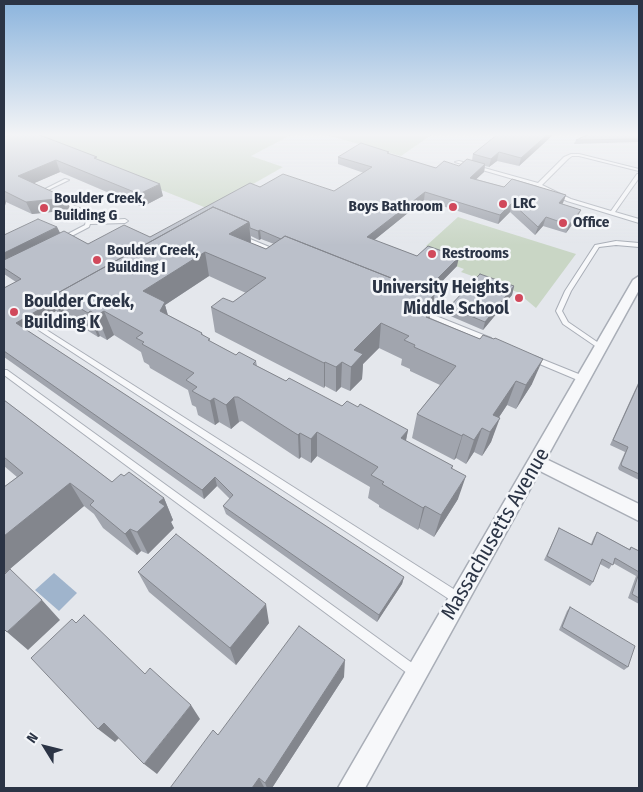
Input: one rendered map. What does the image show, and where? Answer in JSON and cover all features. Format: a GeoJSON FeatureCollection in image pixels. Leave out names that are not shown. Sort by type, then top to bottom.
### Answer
{"type":"FeatureCollection","features":[{"type":"Feature","properties":{"kind":"street","name":"Massachusetts Avenue"},"geometry":{"type":"LineString","coordinates":[[351,788],[639,280]]}},
{"type":"Feature","properties":{"kind":"street"},"geometry":{"type":"LineString","coordinates":[[537,462],[639,513]]}},
{"type":"Feature","properties":{"kind":"lane"},"geometry":{"type":"LineString","coordinates":[[489,171],[539,185],[569,200],[639,221]]}},
{"type":"Feature","properties":{"kind":"lane"},"geometry":{"type":"LineString","coordinates":[[539,185],[553,171]]}},
{"type":"Feature","properties":{"kind":"lane"},"geometry":{"type":"LineString","coordinates":[[612,213],[639,175]]}},
{"type":"Feature","properties":{"kind":"lane"},"geometry":{"type":"LineString","coordinates":[[58,241],[81,229],[88,223],[90,215],[44,194],[43,191],[67,180]]}},
{"type":"Feature","properties":{"kind":"lane"},"geometry":{"type":"LineString","coordinates":[[88,223],[125,221]]}},
{"type":"Feature","properties":{"kind":"lane"},"geometry":{"type":"LineString","coordinates":[[234,234],[290,257]]}},
{"type":"Feature","properties":{"kind":"lane"},"geometry":{"type":"LineString","coordinates":[[601,348],[565,323],[559,311],[568,291],[597,246],[616,243],[639,245]]}},
{"type":"Feature","properties":{"kind":"lane"},"geometry":{"type":"LineString","coordinates":[[82,304],[40,329],[459,599]]}},
{"type":"Feature","properties":{"kind":"lane"},"geometry":{"type":"LineString","coordinates":[[409,307],[500,345]]}},
{"type":"Feature","properties":{"kind":"lane"},"geometry":{"type":"LineString","coordinates":[[528,356],[583,379]]}},
{"type":"Feature","properties":{"kind":"lane"},"geometry":{"type":"LineString","coordinates":[[4,372],[417,673]]}},
{"type":"Feature","properties":{"kind":"green space"},"geometry":{"type":"Polygon","coordinates":[[[114,171],[276,171],[209,209],[114,171]]]}},
{"type":"Feature","properties":{"kind":"green space"},"geometry":{"type":"Polygon","coordinates":[[[458,217],[576,254],[536,308],[517,292],[461,272],[464,269],[437,259],[432,249],[426,246],[458,217]]]}},
{"type":"Feature","properties":{"kind":"water"},"geometry":{"type":"Polygon","coordinates":[[[54,573],[77,593],[59,611],[35,590],[54,573]]]}},
{"type":"Feature","properties":{"kind":"building"},"geometry":{"type":"Polygon","coordinates":[[[4,171],[30,171],[18,176],[66,198],[26,202],[4,191],[4,171]]]}},
{"type":"Feature","properties":{"kind":"building"},"geometry":{"type":"Polygon","coordinates":[[[83,171],[127,171],[160,184],[139,194],[83,171]]]}},
{"type":"Feature","properties":{"kind":"building"},"geometry":{"type":"Polygon","coordinates":[[[366,171],[478,171],[470,178],[504,187],[512,179],[566,195],[559,203],[581,210],[569,225],[546,217],[538,227],[512,203],[500,215],[425,192],[367,237],[417,256],[428,246],[459,257],[428,288],[446,295],[437,304],[433,302],[434,295],[285,236],[281,239],[250,228],[249,222],[213,207],[56,294],[60,302],[56,304],[52,302],[16,323],[404,577],[379,615],[223,506],[233,495],[215,477],[202,490],[4,351],[4,288],[21,279],[4,268],[4,260],[64,231],[88,244],[124,225],[150,237],[250,183],[260,187],[283,174],[334,191],[366,171]]]}},
{"type":"Feature","properties":{"kind":"building"},"geometry":{"type":"Polygon","coordinates":[[[213,207],[249,222],[229,234],[266,249],[285,236],[434,295],[421,309],[430,313],[426,317],[480,339],[483,335],[495,338],[543,359],[526,385],[516,381],[493,415],[500,418],[490,432],[482,428],[474,440],[417,414],[456,366],[414,347],[415,345],[404,340],[409,336],[381,323],[354,350],[363,354],[351,367],[342,362],[336,367],[324,363],[211,307],[223,298],[233,302],[266,278],[205,252],[143,291],[165,302],[160,311],[202,333],[210,339],[208,340],[236,355],[239,352],[256,361],[253,364],[286,381],[289,378],[342,406],[347,401],[358,407],[360,404],[408,430],[401,438],[453,466],[451,468],[466,476],[441,515],[425,506],[423,508],[382,484],[384,482],[371,475],[378,467],[317,432],[311,439],[300,433],[298,435],[238,397],[234,397],[226,405],[214,398],[210,401],[192,391],[197,387],[186,380],[194,373],[142,344],[144,342],[136,338],[143,333],[104,311],[97,315],[90,311],[88,313],[56,294],[213,207]]]}},
{"type":"Feature","properties":{"kind":"building"},"geometry":{"type":"Polygon","coordinates":[[[38,219],[57,227],[4,253],[4,235],[38,219]]]}},
{"type":"Feature","properties":{"kind":"building"},"geometry":{"type":"Polygon","coordinates":[[[480,274],[514,286],[485,322],[449,307],[480,274]]]}},
{"type":"Feature","properties":{"kind":"building"},"geometry":{"type":"Polygon","coordinates":[[[639,383],[639,474],[622,466],[621,464],[628,447],[613,440],[639,383]]]}},
{"type":"Feature","properties":{"kind":"building"},"geometry":{"type":"Polygon","coordinates":[[[4,400],[112,482],[121,474],[124,476],[129,472],[164,498],[159,502],[165,506],[137,532],[130,529],[125,534],[90,505],[94,501],[70,483],[4,536],[4,487],[23,473],[4,457],[4,400]]]}},
{"type":"Feature","properties":{"kind":"building"},"geometry":{"type":"Polygon","coordinates":[[[559,528],[592,545],[597,532],[630,550],[631,547],[639,551],[639,572],[615,558],[613,565],[602,559],[593,582],[547,556],[559,528]]]}},
{"type":"Feature","properties":{"kind":"building"},"geometry":{"type":"Polygon","coordinates":[[[176,534],[266,604],[230,648],[138,572],[176,534]]]}},
{"type":"Feature","properties":{"kind":"building"},"geometry":{"type":"Polygon","coordinates":[[[10,569],[42,600],[7,632],[4,629],[4,575],[10,569]]]}},
{"type":"Feature","properties":{"kind":"building"},"geometry":{"type":"Polygon","coordinates":[[[639,573],[639,598],[632,594],[639,573]]]}},
{"type":"Feature","properties":{"kind":"building"},"geometry":{"type":"Polygon","coordinates":[[[570,607],[635,646],[628,667],[562,627],[570,607]]]}},
{"type":"Feature","properties":{"kind":"building"},"geometry":{"type":"Polygon","coordinates":[[[84,615],[145,674],[150,668],[191,705],[144,764],[104,723],[98,729],[31,658],[72,619],[76,623],[84,615]]]}},
{"type":"Feature","properties":{"kind":"building"},"geometry":{"type":"Polygon","coordinates":[[[299,626],[345,660],[265,783],[259,778],[252,788],[170,788],[213,730],[218,735],[299,626]]]}},
{"type":"Feature","properties":{"kind":"place","name":"LRC"},"geometry":{"type":"Point","coordinates":[503,204]}},
{"type":"Feature","properties":{"kind":"place","name":"Boys Bathroom"},"geometry":{"type":"Point","coordinates":[453,207]}},
{"type":"Feature","properties":{"kind":"place","name":"Boulder Creek, Building G"},"geometry":{"type":"Point","coordinates":[44,208]}},
{"type":"Feature","properties":{"kind":"place","name":"Office"},"geometry":{"type":"Point","coordinates":[563,223]}},
{"type":"Feature","properties":{"kind":"place","name":"Restrooms"},"geometry":{"type":"Point","coordinates":[432,254]}},
{"type":"Feature","properties":{"kind":"place","name":"Boulder Creek, Building I"},"geometry":{"type":"Point","coordinates":[97,260]}},
{"type":"Feature","properties":{"kind":"place","name":"University Heights Middle School"},"geometry":{"type":"Point","coordinates":[519,298]}},
{"type":"Feature","properties":{"kind":"place","name":"Boulder Creek, Building K"},"geometry":{"type":"Point","coordinates":[14,312]}}]}
